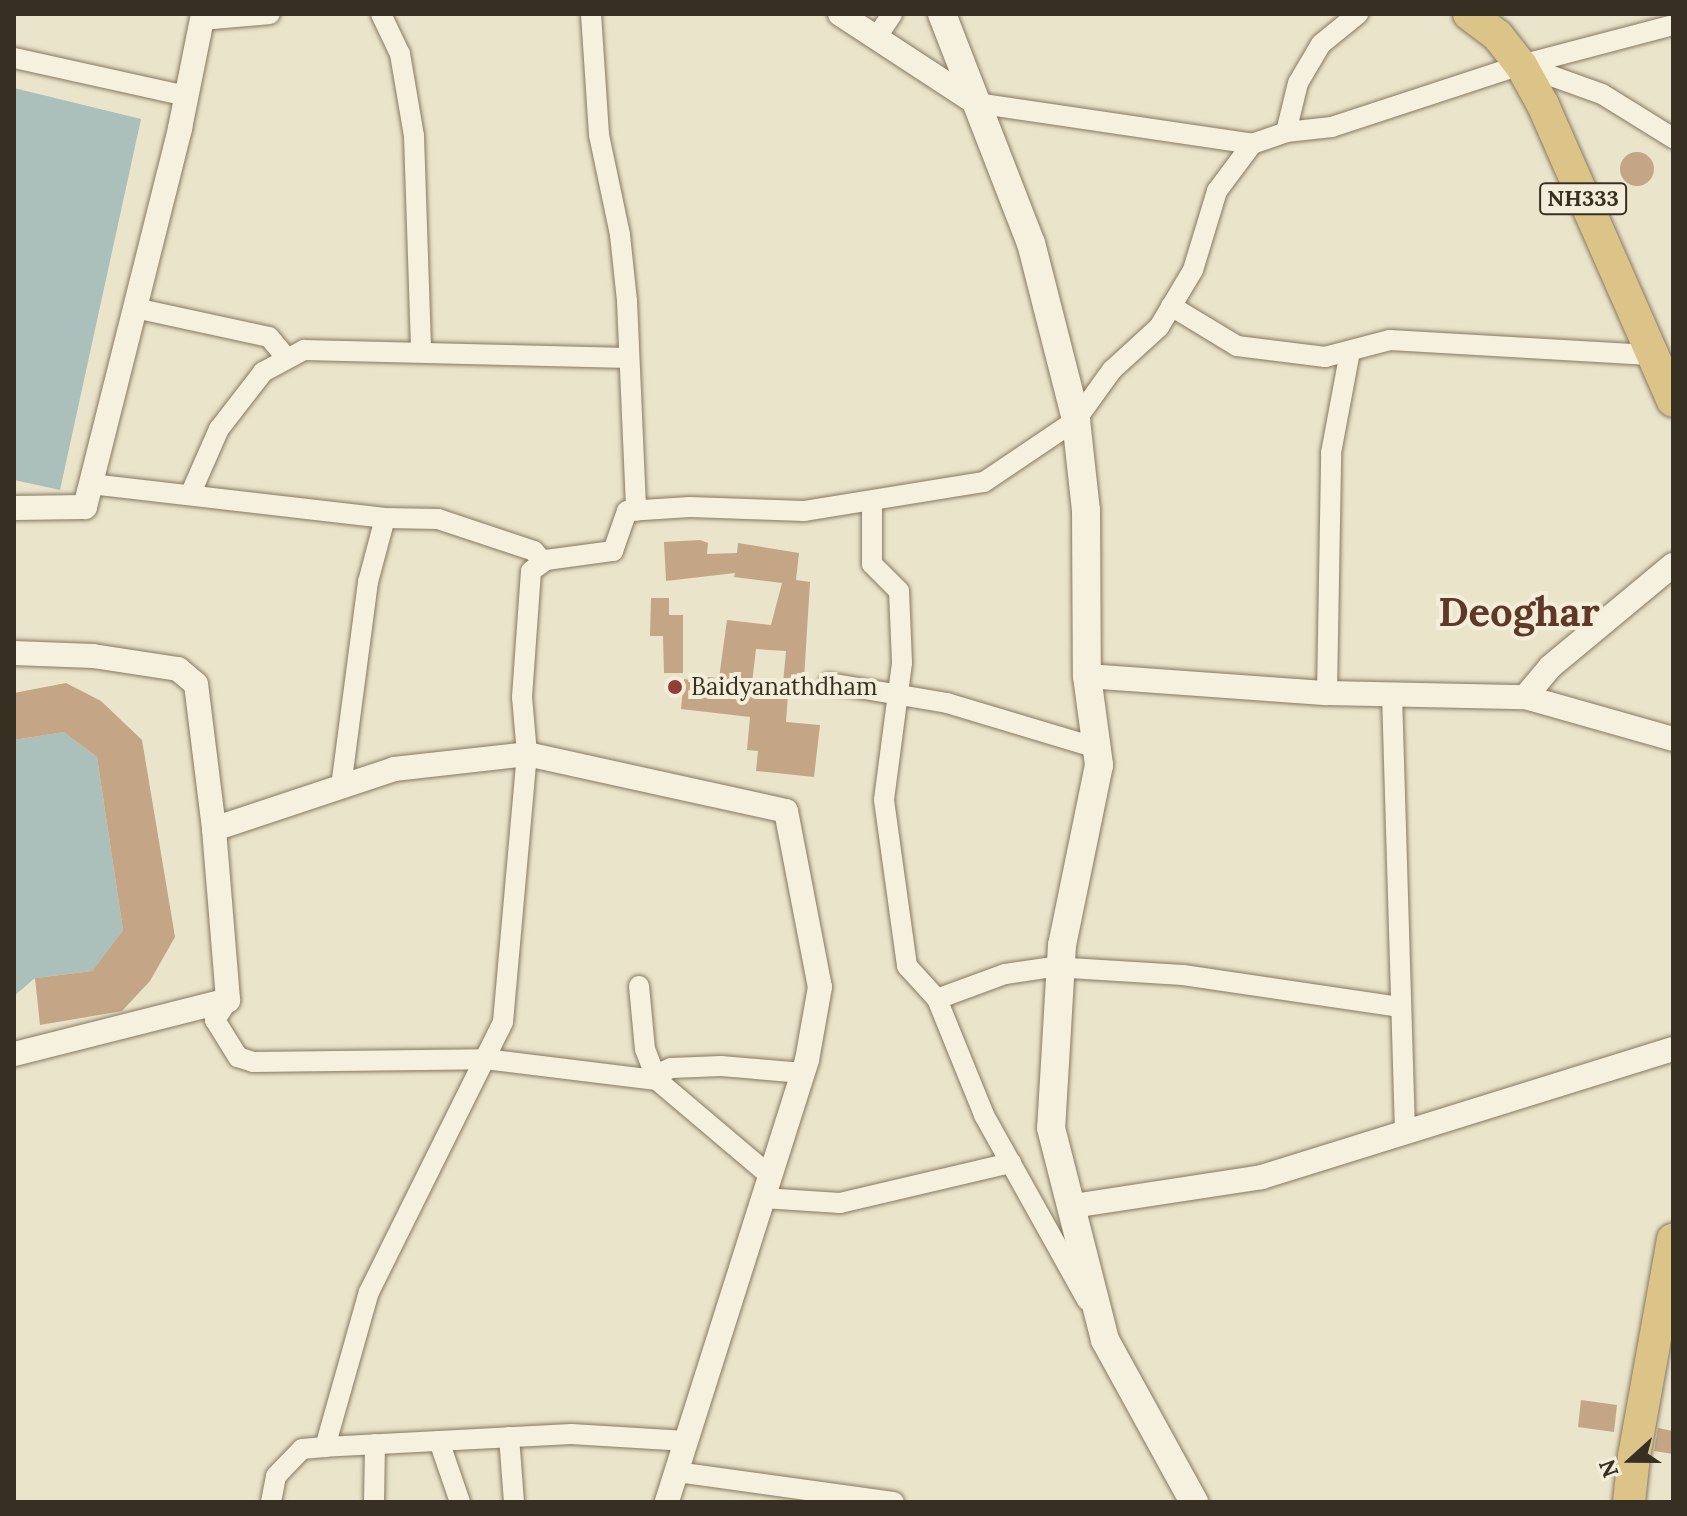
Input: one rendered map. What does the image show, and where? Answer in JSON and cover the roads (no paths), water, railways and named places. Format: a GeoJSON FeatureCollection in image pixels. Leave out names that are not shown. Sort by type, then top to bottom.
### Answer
{"type":"FeatureCollection","features":[{"type":"Feature","properties":{"kind":"highway","name":"NH333"},"geometry":{"type":"LineString","coordinates":[[1469,14],[1498,36],[1521,65],[1543,105],[1650,355],[1673,401]]}},
{"type":"Feature","properties":{"kind":"highway"},"geometry":{"type":"LineString","coordinates":[[1629,1502],[1661,1369],[1673,1239]]}},
{"type":"Feature","properties":{"kind":"main road"},"geometry":{"type":"LineString","coordinates":[[942,14],[1031,243],[1076,420],[1086,510],[1087,676],[1099,765],[1062,945],[1051,1128],[1105,1340],[1194,1502]]}},
{"type":"Feature","properties":{"kind":"street"},"geometry":{"type":"LineString","coordinates":[[14,508],[85,507],[187,96],[203,17],[270,14]]}},
{"type":"Feature","properties":{"kind":"street"},"geometry":{"type":"LineString","coordinates":[[381,14],[400,54],[414,136],[421,351]]}},
{"type":"Feature","properties":{"kind":"street"},"geometry":{"type":"LineString","coordinates":[[591,14],[599,135],[620,235],[636,511]]}},
{"type":"Feature","properties":{"kind":"street"},"geometry":{"type":"LineString","coordinates":[[840,14],[976,103],[1252,144],[1286,132],[1332,127],[1521,65],[1673,25]]}},
{"type":"Feature","properties":{"kind":"street"},"geometry":{"type":"LineString","coordinates":[[876,38],[892,14]]}},
{"type":"Feature","properties":{"kind":"street"},"geometry":{"type":"LineString","coordinates":[[1286,132],[1298,83],[1321,44],[1358,14]]}},
{"type":"Feature","properties":{"kind":"street"},"geometry":{"type":"LineString","coordinates":[[14,58],[187,96]]}},
{"type":"Feature","properties":{"kind":"street"},"geometry":{"type":"LineString","coordinates":[[1521,65],[1602,94],[1673,138]]}},
{"type":"Feature","properties":{"kind":"street"},"geometry":{"type":"LineString","coordinates":[[325,1447],[369,1292],[503,1022],[527,754],[522,697],[531,571],[543,562],[613,551],[627,511],[690,507],[804,511],[984,482],[1076,420],[1112,370],[1159,327],[1193,270],[1217,191],[1252,144]]}},
{"type":"Feature","properties":{"kind":"street"},"geometry":{"type":"LineString","coordinates":[[1171,306],[1237,346],[1325,357],[1390,340],[1442,340],[1650,355]]}},
{"type":"Feature","properties":{"kind":"street"},"geometry":{"type":"LineString","coordinates":[[135,308],[269,337],[286,357]]}},
{"type":"Feature","properties":{"kind":"street"},"geometry":{"type":"LineString","coordinates":[[190,495],[219,429],[263,372],[286,357],[324,348],[629,358]]}},
{"type":"Feature","properties":{"kind":"street"},"geometry":{"type":"LineString","coordinates":[[1327,693],[1331,453],[1350,351]]}},
{"type":"Feature","properties":{"kind":"street"},"geometry":{"type":"LineString","coordinates":[[91,484],[385,518],[438,519],[534,551],[543,562]]}},
{"type":"Feature","properties":{"kind":"street"},"geometry":{"type":"LineString","coordinates":[[872,501],[872,564],[899,591],[902,663],[884,800],[907,966],[937,999],[984,1115],[1101,1324]]}},
{"type":"Feature","properties":{"kind":"street"},"geometry":{"type":"LineString","coordinates":[[341,787],[368,582],[385,518]]}},
{"type":"Feature","properties":{"kind":"street"},"geometry":{"type":"LineString","coordinates":[[1525,697],[1550,667],[1673,565]]}},
{"type":"Feature","properties":{"kind":"street"},"geometry":{"type":"LineString","coordinates":[[14,653],[93,656],[178,669],[196,684],[214,829],[228,1000],[215,1020],[238,1057],[253,1062],[485,1059],[657,1080]]}},
{"type":"Feature","properties":{"kind":"street"},"geometry":{"type":"LineString","coordinates":[[1087,676],[1327,693],[1525,697],[1673,739]]}},
{"type":"Feature","properties":{"kind":"street"},"geometry":{"type":"LineString","coordinates":[[829,683],[947,703],[1097,748]]}},
{"type":"Feature","properties":{"kind":"street"},"geometry":{"type":"LineString","coordinates":[[1392,694],[1405,1133]]}},
{"type":"Feature","properties":{"kind":"street"},"geometry":{"type":"LineString","coordinates":[[214,829],[394,769],[527,754],[786,811],[820,987],[803,1073],[667,1502]]}},
{"type":"Feature","properties":{"kind":"street"},"geometry":{"type":"LineString","coordinates":[[937,999],[1005,974],[1060,968],[1183,975],[1401,1007]]}},
{"type":"Feature","properties":{"kind":"street"},"geometry":{"type":"LineString","coordinates":[[639,986],[645,1049],[657,1080],[767,1187],[840,1203],[1011,1163]]}},
{"type":"Feature","properties":{"kind":"street"},"geometry":{"type":"LineString","coordinates":[[14,1054],[228,1000]]}},
{"type":"Feature","properties":{"kind":"street"},"geometry":{"type":"LineString","coordinates":[[1073,1206],[1262,1177],[1673,1049]]}},
{"type":"Feature","properties":{"kind":"street"},"geometry":{"type":"LineString","coordinates":[[657,1080],[660,1073],[671,1068],[721,1066],[803,1073]]}},
{"type":"Feature","properties":{"kind":"street"},"geometry":{"type":"LineString","coordinates":[[271,1502],[276,1476],[302,1449],[571,1434],[686,1441]]}},
{"type":"Feature","properties":{"kind":"street"},"geometry":{"type":"LineString","coordinates":[[509,1437],[514,1502]]}},
{"type":"Feature","properties":{"kind":"street"},"geometry":{"type":"LineString","coordinates":[[439,1441],[460,1502]]}},
{"type":"Feature","properties":{"kind":"street"},"geometry":{"type":"LineString","coordinates":[[374,1502],[375,1444]]}},
{"type":"Feature","properties":{"kind":"street"},"geometry":{"type":"LineString","coordinates":[[677,1472],[894,1502]]}},
{"type":"Feature","properties":{"kind":"water"},"geometry":{"type":"Polygon","coordinates":[[[14,88],[141,119],[60,490],[14,480],[14,88]]]}},
{"type":"Feature","properties":{"kind":"water"},"geometry":{"type":"Polygon","coordinates":[[[64,732],[97,757],[123,930],[92,971],[35,978],[14,996],[14,740],[64,732]]]}},
{"type":"Feature","properties":{"kind":"place","name":"Baidyanathdham"},"geometry":{"type":"Point","coordinates":[675,687]}},
{"type":"Feature","properties":{"kind":"district","name":"Deoghar"},"geometry":{"type":"Point","coordinates":[1519,612]}}]}
